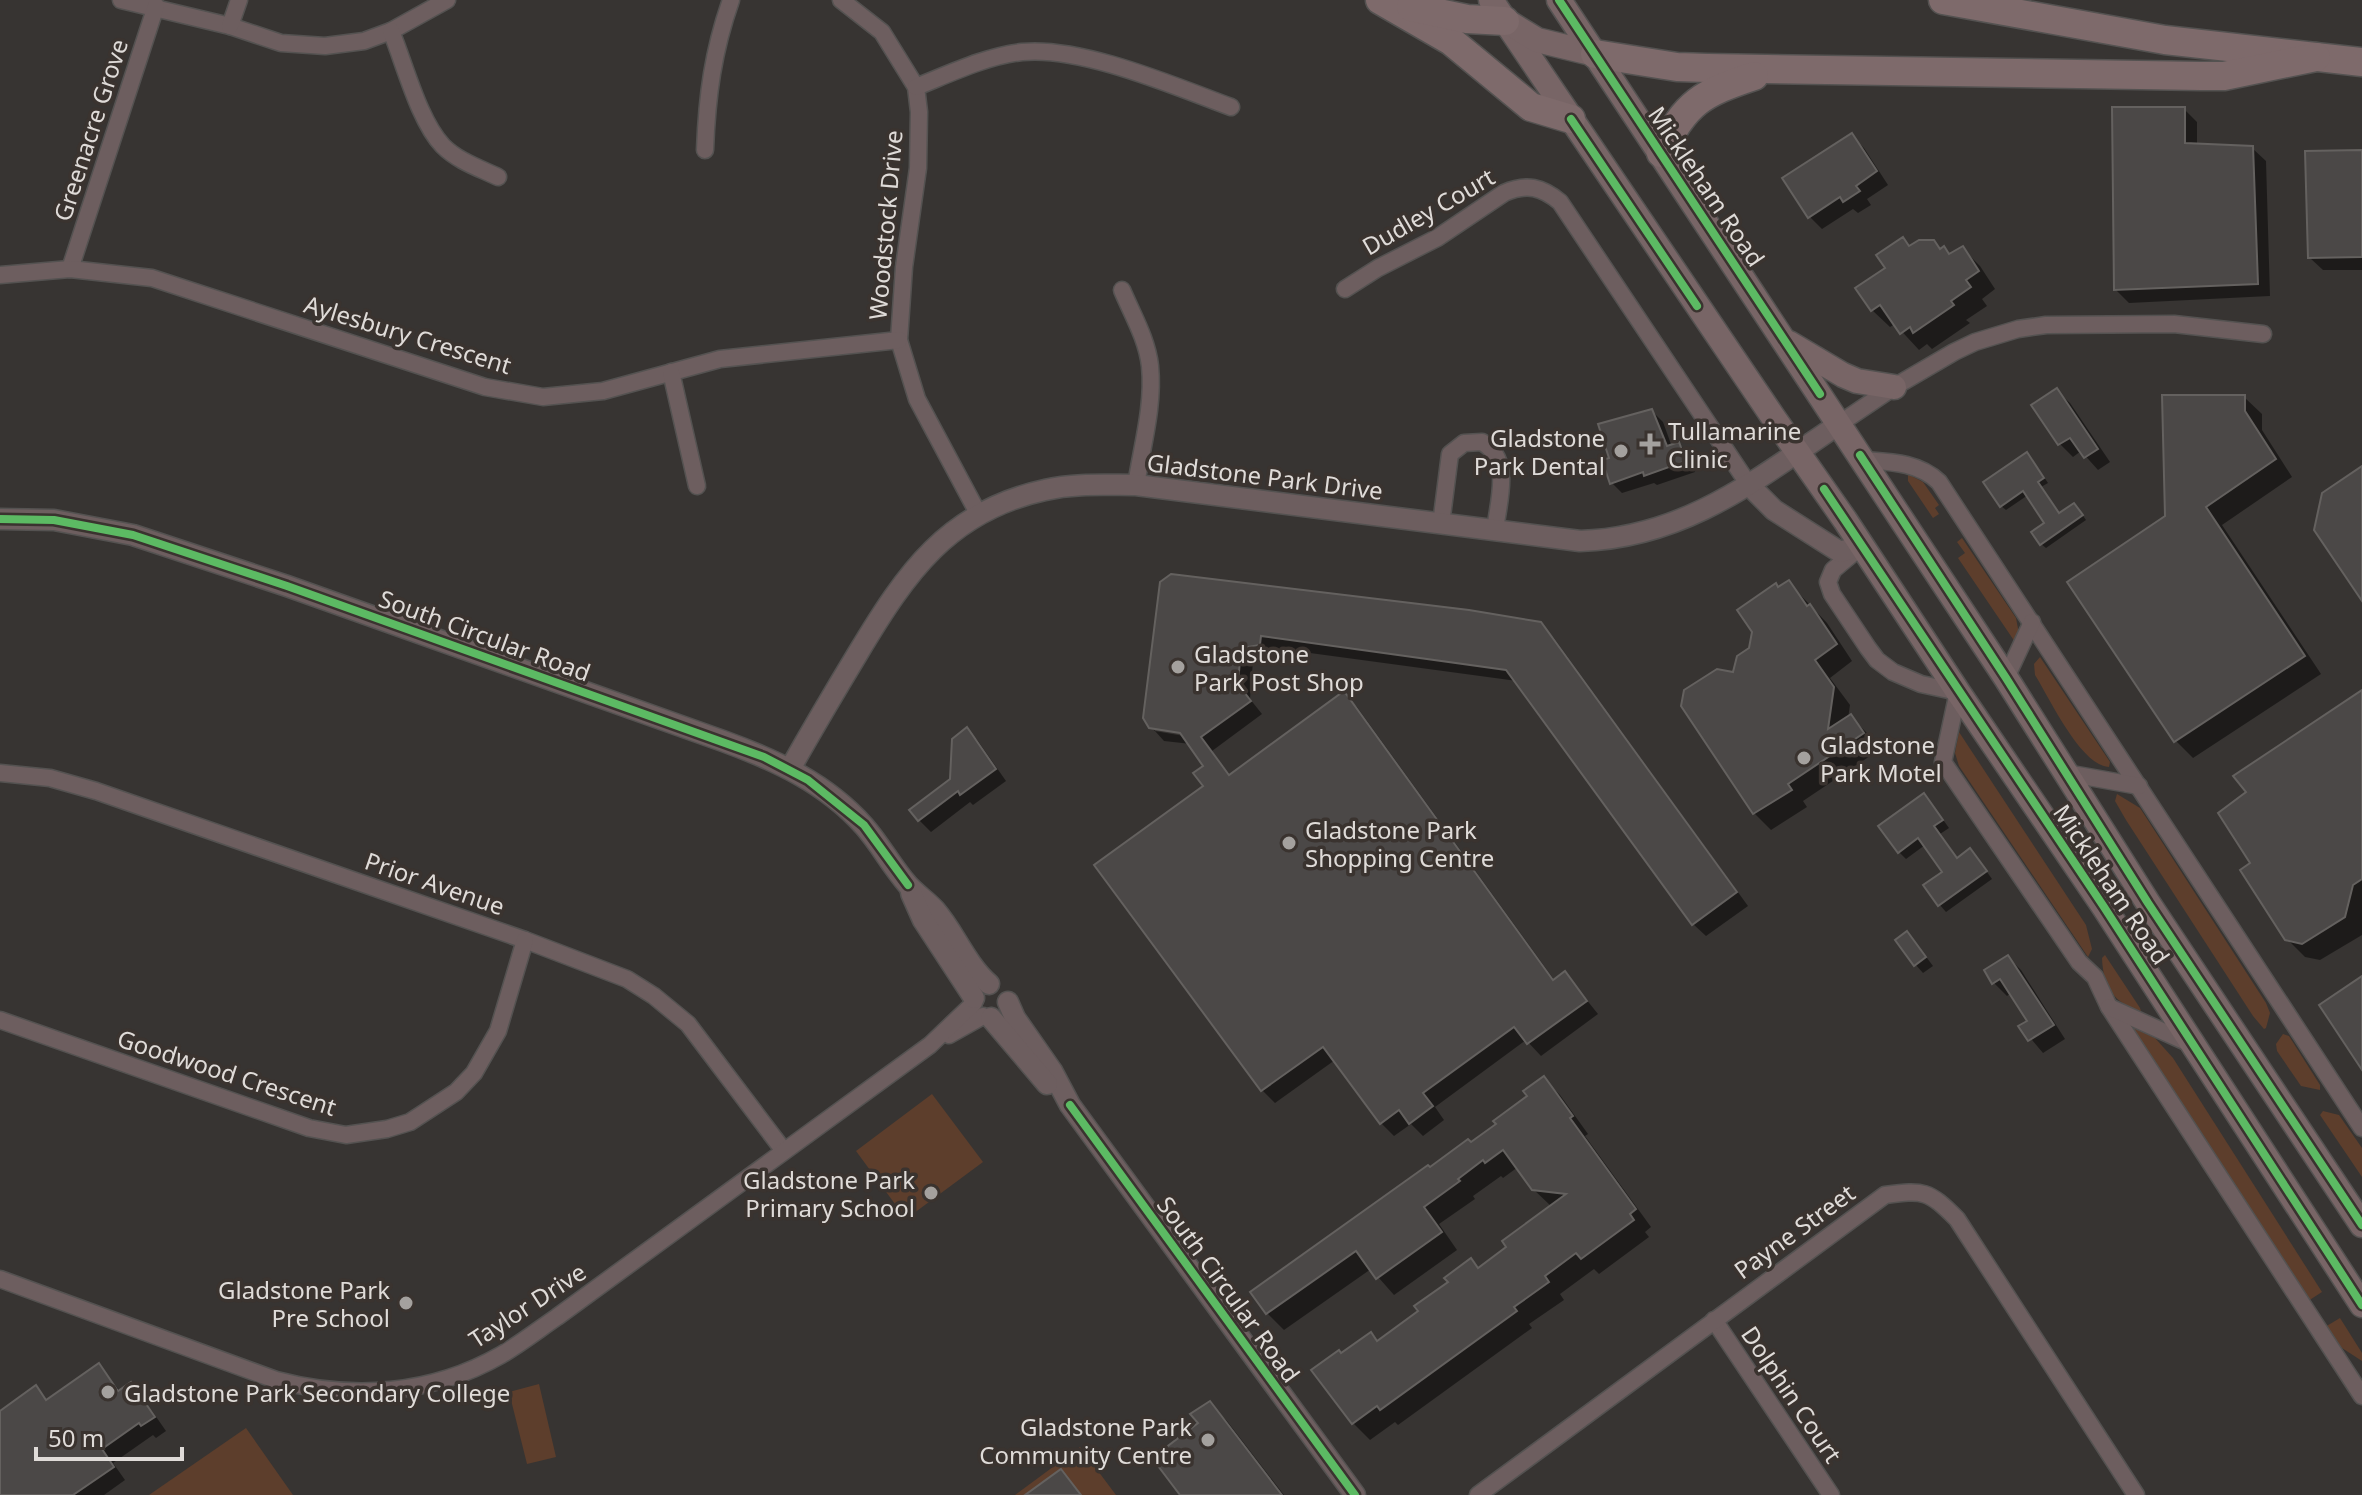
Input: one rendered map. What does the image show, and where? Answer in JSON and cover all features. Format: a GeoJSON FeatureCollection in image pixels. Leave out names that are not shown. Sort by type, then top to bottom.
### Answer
{"type":"FeatureCollection","features":[{"type":"Feature","properties":{"kind":"highway"},"geometry":{"type":"LineString","coordinates":[[1380,0],[1467,19],[1502,7]]}},
{"type":"Feature","properties":{"kind":"highway"},"geometry":{"type":"LineString","coordinates":[[1380,0],[1451,41],[1531,107],[1571,119]]}},
{"type":"Feature","properties":{"kind":"highway"},"geometry":{"type":"LineString","coordinates":[[1943,0],[2165,40],[2362,62]]}},
{"type":"Feature","properties":{"kind":"highway"},"geometry":{"type":"LineString","coordinates":[[1595,54],[1677,67],[2224,76],[2316,57]]}},
{"type":"Feature","properties":{"kind":"highway"},"geometry":{"type":"LineString","coordinates":[[1661,153],[1677,123],[1696,102],[1717,89],[1770,69]]}},
{"type":"Feature","properties":{"kind":"main road","name":"Mickleham Road"},"geometry":{"type":"LineString","coordinates":[[1559,0],[2006,678],[2148,903],[2362,1225]]}},
{"type":"Feature","properties":{"kind":"main road","name":"Mickleham Road"},"geometry":{"type":"LineString","coordinates":[[1502,7],[1571,119],[2104,907],[2362,1305]]}},
{"type":"Feature","properties":{"kind":"main road"},"geometry":{"type":"LineString","coordinates":[[1502,7],[1537,40],[1595,54]]}},
{"type":"Feature","properties":{"kind":"main road"},"geometry":{"type":"LineString","coordinates":[[1784,339],[1843,375],[1857,381],[1894,387]]}},
{"type":"Feature","properties":{"kind":"street"},"geometry":{"type":"LineString","coordinates":[[121,0],[156,6],[281,43],[325,46],[364,41],[391,31],[447,0]]}},
{"type":"Feature","properties":{"kind":"street"},"geometry":{"type":"LineString","coordinates":[[230,26],[239,0]]}},
{"type":"Feature","properties":{"kind":"street"},"geometry":{"type":"LineString","coordinates":[[705,150],[707,95],[722,25],[731,0]]}},
{"type":"Feature","properties":{"kind":"street","name":"Woodstock Drive"},"geometry":{"type":"LineString","coordinates":[[841,0],[882,32],[916,87],[918,168],[904,267],[899,340],[917,399],[979,515]]}},
{"type":"Feature","properties":{"kind":"street","name":"Greenacre Grove"},"geometry":{"type":"LineString","coordinates":[[70,269],[156,6]]}},
{"type":"Feature","properties":{"kind":"street"},"geometry":{"type":"LineString","coordinates":[[391,31],[427,126],[444,147],[462,160],[498,177]]}},
{"type":"Feature","properties":{"kind":"street"},"geometry":{"type":"LineString","coordinates":[[916,87],[997,58],[1022,52],[1052,52],[1099,62],[1231,107]]}},
{"type":"Feature","properties":{"kind":"street","name":"Dudley Court"},"geometry":{"type":"LineString","coordinates":[[1345,289],[1437,238],[1504,193],[1516,188],[1538,187],[1560,202],[1749,485]]}},
{"type":"Feature","properties":{"kind":"street","name":"Aylesbury Crescent"},"geometry":{"type":"LineString","coordinates":[[0,275],[70,269],[152,278],[485,387],[543,397],[603,391],[720,359],[899,340]]}},
{"type":"Feature","properties":{"kind":"street"},"geometry":{"type":"LineString","coordinates":[[1122,290],[1142,335],[1150,367],[1150,406],[1136,485]]}},
{"type":"Feature","properties":{"kind":"street"},"geometry":{"type":"LineString","coordinates":[[1839,424],[1894,387],[1975,342],[2018,329],[2046,325],[2174,324],[2263,334]]}},
{"type":"Feature","properties":{"kind":"street"},"geometry":{"type":"LineString","coordinates":[[671,372],[697,486]]}},
{"type":"Feature","properties":{"kind":"street","name":"Gladstone Park Drive"},"geometry":{"type":"LineString","coordinates":[[790,769],[897,590],[917,564],[938,543],[979,515],[1018,497],[1069,485],[1136,485],[1580,541],[1616,539],[1677,522],[1717,505],[1839,424]]}},
{"type":"Feature","properties":{"kind":"street"},"geometry":{"type":"LineString","coordinates":[[1441,524],[1450,454],[1464,443],[1482,442],[1496,453],[1501,469],[1495,531]]}},
{"type":"Feature","properties":{"kind":"street"},"geometry":{"type":"LineString","coordinates":[[1863,460],[1898,462],[1933,476],[1952,501],[2362,1128]]}},
{"type":"Feature","properties":{"kind":"street"},"geometry":{"type":"LineString","coordinates":[[1749,485],[1774,510],[1840,552],[1862,545]]}},
{"type":"Feature","properties":{"kind":"street","name":"South Circular Road"},"geometry":{"type":"LineString","coordinates":[[0,519],[54,520],[133,535],[317,596],[723,741],[790,769],[829,795],[864,825],[908,885],[923,920],[982,1004],[1042,1080],[1070,1105]]}},
{"type":"Feature","properties":{"kind":"street"},"geometry":{"type":"LineString","coordinates":[[1862,545],[1828,577],[1832,594],[1881,664],[1921,684],[1958,692],[1943,762],[2079,962],[2095,977],[2109,1007],[2362,1396]]}},
{"type":"Feature","properties":{"kind":"street"},"geometry":{"type":"LineString","coordinates":[[2006,678],[2032,622]]}},
{"type":"Feature","properties":{"kind":"street","name":"Prior Avenue"},"geometry":{"type":"LineString","coordinates":[[0,773],[50,778],[96,791],[525,940],[627,979],[688,1024],[784,1151]]}},
{"type":"Feature","properties":{"kind":"street"},"geometry":{"type":"LineString","coordinates":[[2066,773],[2139,786]]}},
{"type":"Feature","properties":{"kind":"street","name":"Goodwood Crescent"},"geometry":{"type":"LineString","coordinates":[[0,1020],[309,1128],[346,1135],[360,1133],[410,1122],[456,1092],[474,1073],[498,1031],[525,940]]}},
{"type":"Feature","properties":{"kind":"street","name":"South Circular Road"},"geometry":{"type":"LineString","coordinates":[[982,1004],[995,984],[1005,991],[1015,1018],[1052,1071],[1070,1105],[1355,1495]]}},
{"type":"Feature","properties":{"kind":"street","name":"Taylor Drive"},"geometry":{"type":"LineString","coordinates":[[0,1279],[276,1380],[312,1390],[355,1393],[408,1389],[459,1375],[501,1355],[930,1045],[982,1004]]}},
{"type":"Feature","properties":{"kind":"street"},"geometry":{"type":"LineString","coordinates":[[2109,1007],[2194,1046]]}},
{"type":"Feature","properties":{"kind":"street","name":"Payne Street"},"geometry":{"type":"LineString","coordinates":[[1478,1495],[1885,1195],[1918,1191],[1937,1200],[1957,1219],[2136,1495]]}},
{"type":"Feature","properties":{"kind":"street","name":"Dolphin Court"},"geometry":{"type":"LineString","coordinates":[[1714,1320],[1831,1495]]}},
{"type":"Feature","properties":{"kind":"street"},"geometry":{"type":"LineString","coordinates":[[2341,1364],[2362,1373]]}},
{"type":"Feature","properties":{"kind":"shaded area"},"geometry":{"type":"Polygon","coordinates":[[[1908,474],[1923,482],[1939,505],[1935,508],[1939,514],[1933,518],[1908,481],[1908,474]]]}},
{"type":"Feature","properties":{"kind":"shaded area"},"geometry":{"type":"Polygon","coordinates":[[[1962,538],[2016,618],[2019,634],[2015,642],[1958,558],[1965,553],[1957,542],[1962,538]]]}},
{"type":"Feature","properties":{"kind":"shaded area"},"geometry":{"type":"Polygon","coordinates":[[[2040,657],[2110,762],[2109,767],[2098,764],[2088,756],[2067,730],[2035,675],[2034,664],[2040,657]]]}},
{"type":"Feature","properties":{"kind":"shaded area"},"geometry":{"type":"Polygon","coordinates":[[[1959,732],[2086,925],[2092,949],[2088,957],[1959,766],[1955,753],[1959,732]]]}},
{"type":"Feature","properties":{"kind":"shaded area"},"geometry":{"type":"Polygon","coordinates":[[[2117,794],[2140,808],[2266,1003],[2270,1013],[2266,1028],[2253,1016],[2126,820],[2115,801],[2117,794]]]}},
{"type":"Feature","properties":{"kind":"shaded area"},"geometry":{"type":"Polygon","coordinates":[[[2105,955],[2141,1011],[2123,1004],[2111,992],[2103,968],[2102,958],[2105,955]]]}},
{"type":"Feature","properties":{"kind":"shaded area"},"geometry":{"type":"Polygon","coordinates":[[[2131,1027],[2155,1038],[2173,1058],[2322,1292],[2308,1301],[2131,1027]]]}},
{"type":"Feature","properties":{"kind":"shaded area"},"geometry":{"type":"Polygon","coordinates":[[[2283,1034],[2289,1036],[2320,1085],[2320,1090],[2301,1086],[2277,1051],[2276,1044],[2283,1034]]]}},
{"type":"Feature","properties":{"kind":"shaded area"},"geometry":{"type":"Polygon","coordinates":[[[932,1094],[983,1162],[906,1219],[856,1151],[932,1094]]]}},
{"type":"Feature","properties":{"kind":"shaded area"},"geometry":{"type":"Polygon","coordinates":[[[2323,1111],[2339,1115],[2362,1148],[2362,1177],[2320,1115],[2323,1111]]]}},
{"type":"Feature","properties":{"kind":"shaded area"},"geometry":{"type":"Polygon","coordinates":[[[2340,1318],[2362,1353],[2362,1361],[2342,1348],[2325,1327],[2340,1318]]]}},
{"type":"Feature","properties":{"kind":"shaded area"},"geometry":{"type":"Polygon","coordinates":[[[539,1384],[556,1457],[527,1464],[509,1392],[539,1384]]]}},
{"type":"Feature","properties":{"kind":"shaded area"},"geometry":{"type":"Polygon","coordinates":[[[246,1428],[293,1495],[149,1495],[246,1428]]]}},
{"type":"Feature","properties":{"kind":"shaded area"},"geometry":{"type":"Polygon","coordinates":[[[1080,1447],[1116,1495],[1015,1495],[1080,1447]]]}},
{"type":"Feature","properties":{"kind":"building"},"geometry":{"type":"Polygon","coordinates":[[[2112,107],[2185,107],[2185,143],[2253,146],[2258,284],[2114,290],[2112,107]]]}},
{"type":"Feature","properties":{"kind":"building"},"geometry":{"type":"Polygon","coordinates":[[[1852,133],[1877,171],[1856,186],[1860,191],[1843,202],[1840,197],[1808,218],[1782,178],[1852,133]]]}},
{"type":"Feature","properties":{"kind":"building"},"geometry":{"type":"Polygon","coordinates":[[[2362,150],[2362,257],[2308,258],[2305,151],[2362,150]]]}},
{"type":"Feature","properties":{"kind":"building"},"geometry":{"type":"Polygon","coordinates":[[[1903,237],[1909,246],[1919,240],[1934,240],[1940,249],[1944,246],[1949,254],[1963,246],[1979,271],[1966,280],[1971,287],[1951,301],[1954,305],[1913,333],[1910,327],[1900,334],[1880,305],[1871,311],[1855,288],[1885,268],[1876,255],[1903,237]]]}},
{"type":"Feature","properties":{"kind":"building"},"geometry":{"type":"Polygon","coordinates":[[[2057,388],[2098,449],[2084,458],[2070,438],[2058,445],[2031,405],[2057,388]]]}},
{"type":"Feature","properties":{"kind":"building"},"geometry":{"type":"Polygon","coordinates":[[[2162,395],[2245,395],[2245,411],[2276,459],[2206,507],[2305,656],[2174,742],[2067,582],[2165,516],[2162,395]]]}},
{"type":"Feature","properties":{"kind":"building"},"geometry":{"type":"Polygon","coordinates":[[[1652,409],[1667,446],[1679,442],[1686,461],[1610,484],[1602,460],[1609,458],[1598,424],[1652,409]]]}},
{"type":"Feature","properties":{"kind":"building"},"geometry":{"type":"Polygon","coordinates":[[[2027,452],[2044,478],[2038,482],[2059,513],[2074,503],[2083,515],[2040,545],[2031,532],[2044,523],[2023,491],[2000,507],[1983,482],[2027,452]]]}},
{"type":"Feature","properties":{"kind":"building"},"geometry":{"type":"Polygon","coordinates":[[[2362,466],[2362,601],[2314,530],[2322,493],[2362,466]]]}},
{"type":"Feature","properties":{"kind":"building","name":"Gladstone Park Shopping Centre"},"geometry":{"type":"Polygon","coordinates":[[[1171,574],[1469,610],[1541,622],[1737,892],[1692,925],[1506,670],[1261,636],[1260,645],[1241,648],[1238,684],[1251,701],[1201,737],[1229,775],[1344,691],[1553,980],[1565,971],[1587,1001],[1527,1044],[1514,1027],[1423,1093],[1433,1106],[1409,1124],[1399,1110],[1380,1124],[1323,1047],[1261,1091],[1094,865],[1203,786],[1193,773],[1203,766],[1180,733],[1149,728],[1143,718],[1160,582],[1171,574]]]}},
{"type":"Feature","properties":{"kind":"building"},"geometry":{"type":"Polygon","coordinates":[[[1789,580],[1837,644],[1815,660],[1834,687],[1828,729],[1851,714],[1864,733],[1788,784],[1792,790],[1753,814],[1681,706],[1684,690],[1717,669],[1733,672],[1737,656],[1749,648],[1752,632],[1737,610],[1776,583],[1778,587],[1789,580]]]}},
{"type":"Feature","properties":{"kind":"building"},"geometry":{"type":"Polygon","coordinates":[[[2362,690],[2362,879],[2353,885],[2345,917],[2302,944],[2285,940],[2240,870],[2250,863],[2218,813],[2246,792],[2233,776],[2362,690]]]}},
{"type":"Feature","properties":{"kind":"building"},"geometry":{"type":"Polygon","coordinates":[[[967,727],[996,769],[960,795],[958,791],[918,821],[909,810],[950,779],[952,739],[967,727]]]}},
{"type":"Feature","properties":{"kind":"building"},"geometry":{"type":"Polygon","coordinates":[[[1924,793],[1943,820],[1934,826],[1957,858],[1970,848],[1987,871],[1938,906],[1923,885],[1942,872],[1918,838],[1898,853],[1878,826],[1924,793]]]}},
{"type":"Feature","properties":{"kind":"building"},"geometry":{"type":"Polygon","coordinates":[[[1907,931],[1926,957],[1914,966],[1895,940],[1907,931]]]}},
{"type":"Feature","properties":{"kind":"building"},"geometry":{"type":"Polygon","coordinates":[[[2008,955],[2054,1025],[2028,1041],[2018,1026],[2027,1021],[2000,979],[1992,984],[1984,970],[2008,955]]]}},
{"type":"Feature","properties":{"kind":"building"},"geometry":{"type":"Polygon","coordinates":[[[2362,976],[2362,1070],[2319,1005],[2362,976]]]}},
{"type":"Feature","properties":{"kind":"building"},"geometry":{"type":"Polygon","coordinates":[[[1544,1076],[1573,1116],[1570,1118],[1636,1209],[1630,1214],[1634,1220],[1581,1259],[1576,1253],[1545,1276],[1549,1282],[1514,1307],[1517,1311],[1380,1410],[1377,1406],[1352,1424],[1311,1370],[1371,1332],[1377,1341],[1418,1311],[1414,1306],[1448,1282],[1444,1278],[1471,1258],[1478,1268],[1506,1247],[1502,1241],[1566,1194],[1532,1190],[1503,1150],[1485,1163],[1483,1160],[1424,1207],[1442,1232],[1376,1279],[1356,1251],[1266,1314],[1250,1292],[1428,1165],[1430,1167],[1468,1139],[1471,1142],[1496,1124],[1493,1121],[1527,1096],[1523,1091],[1544,1076]]]}},
{"type":"Feature","properties":{"kind":"building"},"geometry":{"type":"Polygon","coordinates":[[[99,1363],[118,1391],[131,1382],[155,1417],[141,1426],[139,1423],[102,1449],[114,1467],[73,1495],[0,1495],[0,1411],[36,1385],[46,1400],[99,1363]]]}},
{"type":"Feature","properties":{"kind":"building","name":"Gladstone Park Community Centre"},"geometry":{"type":"Polygon","coordinates":[[[1210,1401],[1282,1495],[1180,1495],[1152,1458],[1198,1423],[1190,1414],[1210,1401]]]}},
{"type":"Feature","properties":{"kind":"building"},"geometry":{"type":"Polygon","coordinates":[[[1061,1469],[1081,1495],[1025,1495],[1061,1469]]]}},
{"type":"Feature","properties":{"kind":"cycle path"},"geometry":{"type":"LineString","coordinates":[[1559,0],[1820,394]]}},
{"type":"Feature","properties":{"kind":"cycle path"},"geometry":{"type":"LineString","coordinates":[[1571,119],[1697,306]]}},
{"type":"Feature","properties":{"kind":"cycle path"},"geometry":{"type":"LineString","coordinates":[[1860,455],[2148,903],[2362,1225]]}},
{"type":"Feature","properties":{"kind":"cycle path"},"geometry":{"type":"LineString","coordinates":[[1824,489],[2104,907],[2362,1305]]}},
{"type":"Feature","properties":{"kind":"cycle path"},"geometry":{"type":"LineString","coordinates":[[0,519],[54,520],[133,535],[287,586],[764,757],[808,780],[864,825],[908,885]]}},
{"type":"Feature","properties":{"kind":"cycle path"},"geometry":{"type":"LineString","coordinates":[[1070,1105],[1355,1495]]}},
{"type":"Feature","properties":{"kind":"place","name":"Tullamarine Clinic"},"geometry":{"type":"Point","coordinates":[1650,444]}},
{"type":"Feature","properties":{"kind":"place","name":"Gladstone Park Dental"},"geometry":{"type":"Point","coordinates":[1621,451]}},
{"type":"Feature","properties":{"kind":"place","name":"Gladstone Park Post Shop"},"geometry":{"type":"Point","coordinates":[1178,667]}},
{"type":"Feature","properties":{"kind":"place","name":"Gladstone Park Motel"},"geometry":{"type":"Point","coordinates":[1804,758]}},
{"type":"Feature","properties":{"kind":"place","name":"Gladstone Park Shopping Centre"},"geometry":{"type":"Point","coordinates":[1289,843]}},
{"type":"Feature","properties":{"kind":"place","name":"Gladstone Park Primary School"},"geometry":{"type":"Point","coordinates":[931,1193]}},
{"type":"Feature","properties":{"kind":"place","name":"Gladstone Park Pre School"},"geometry":{"type":"Point","coordinates":[406,1303]}},
{"type":"Feature","properties":{"kind":"place","name":"Gladstone Park Secondary College"},"geometry":{"type":"Point","coordinates":[108,1392]}},
{"type":"Feature","properties":{"kind":"place","name":"Gladstone Park Community Centre"},"geometry":{"type":"Point","coordinates":[1208,1440]}}]}
